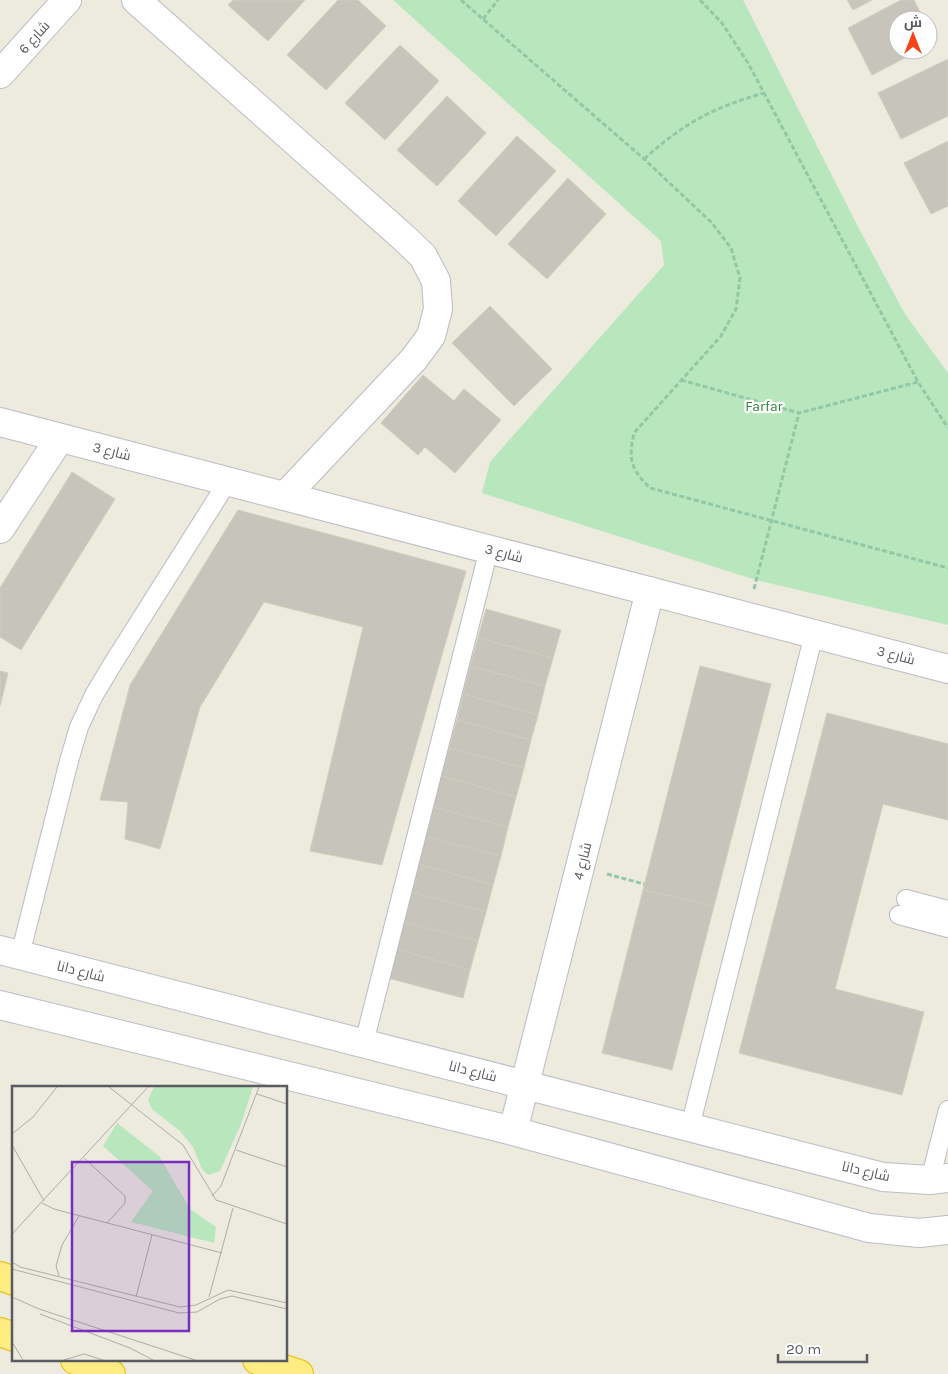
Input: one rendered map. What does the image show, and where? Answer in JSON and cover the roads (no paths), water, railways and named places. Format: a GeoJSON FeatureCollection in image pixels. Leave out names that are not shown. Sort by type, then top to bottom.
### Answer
{"type":"FeatureCollection","features":[{"type":"Feature","properties":{"kind":"highway"},"geometry":{"type":"LineString","coordinates":[[0,1276],[12,1280]]}},
{"type":"Feature","properties":{"kind":"highway"},"geometry":{"type":"LineString","coordinates":[[0,1332],[12,1336]]}},
{"type":"Feature","properties":{"kind":"highway"},"geometry":{"type":"LineString","coordinates":[[80,1362],[111,1374]]}},
{"type":"Feature","properties":{"kind":"highway"},"geometry":{"type":"LineString","coordinates":[[263,1362],[299,1374]]}},
{"type":"Feature","properties":{"kind":"street","name":"شارع 6"},"geometry":{"type":"LineString","coordinates":[[0,74],[67,0]]}},
{"type":"Feature","properties":{"kind":"street"},"geometry":{"type":"LineString","coordinates":[[136,0],[403,237],[423,256],[436,281],[438,309],[431,336],[414,359],[285,496]]}},
{"type":"Feature","properties":{"kind":"street","name":"شارع 3"},"geometry":{"type":"LineString","coordinates":[[0,422],[948,669]]}},
{"type":"Feature","properties":{"kind":"street"},"geometry":{"type":"LineString","coordinates":[[0,529],[60,438]]}},
{"type":"Feature","properties":{"kind":"street","name":"شارع 4"},"geometry":{"type":"LineString","coordinates":[[514,1131],[650,592]]}},
{"type":"Feature","properties":{"kind":"street","name":"شارع دانا"},"geometry":{"type":"LineString","coordinates":[[10,953],[883,1177],[939,1179]]}},
{"type":"Feature","properties":{"kind":"street"},"geometry":{"type":"LineString","coordinates":[[0,1005],[514,1131],[869,1228],[919,1232],[948,1230]]}},
{"type":"Feature","properties":{"kind":"lane"},"geometry":{"type":"LineString","coordinates":[[10,953],[79,727],[94,695],[112,665],[228,481]]}},
{"type":"Feature","properties":{"kind":"lane"},"geometry":{"type":"LineString","coordinates":[[364,1043],[489,549]]}},
{"type":"Feature","properties":{"kind":"lane"},"geometry":{"type":"LineString","coordinates":[[690,1127],[814,634]]}},
{"type":"Feature","properties":{"kind":"lane"},"geometry":{"type":"LineString","coordinates":[[906,899],[948,910]]}},
{"type":"Feature","properties":{"kind":"lane"},"geometry":{"type":"LineString","coordinates":[[899,915],[948,928]]}},
{"type":"Feature","properties":{"kind":"lane"},"geometry":{"type":"LineString","coordinates":[[939,1179],[948,1110]]}},
{"type":"Feature","properties":{"kind":"park label","name":"Farfar"},"geometry":{"type":"Point","coordinates":[764,406]}}]}
